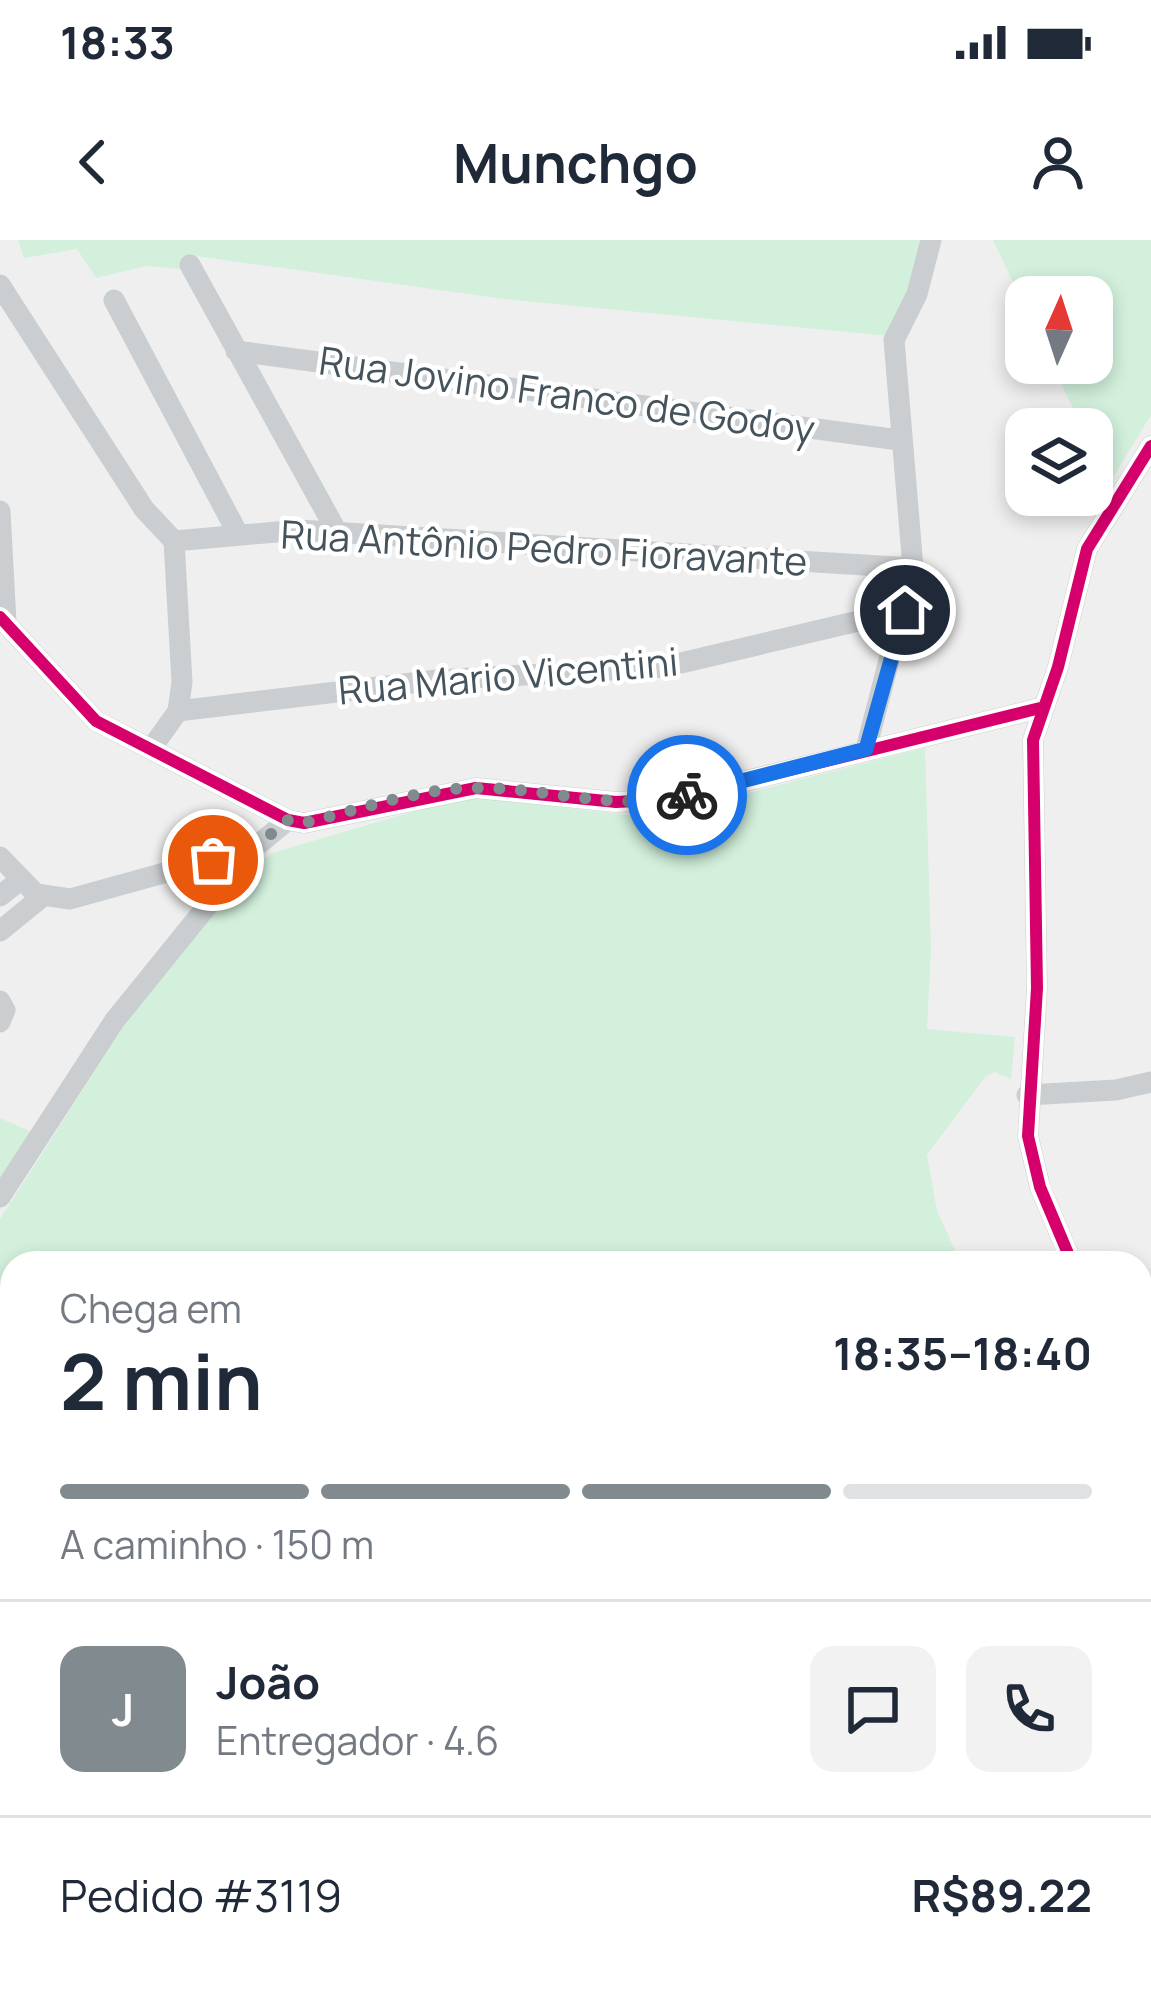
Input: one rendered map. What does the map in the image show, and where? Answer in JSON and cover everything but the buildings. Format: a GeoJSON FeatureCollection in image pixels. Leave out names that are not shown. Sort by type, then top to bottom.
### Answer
{"type":"FeatureCollection","features":[{"type":"Feature","properties":{"kind":"street"},"geometry":{"type":"LineString","coordinates":[[866,749],[913,568],[894,340],[917,294],[931,240]]}},
{"type":"Feature","properties":{"kind":"street"},"geometry":{"type":"LineString","coordinates":[[190,266],[337,532]]}},
{"type":"Feature","properties":{"kind":"street"},"geometry":{"type":"LineString","coordinates":[[0,284],[144,509],[174,541],[182,682],[178,711],[153,746]]}},
{"type":"Feature","properties":{"kind":"street"},"geometry":{"type":"LineString","coordinates":[[114,300],[238,534]]}},
{"type":"Feature","properties":{"kind":"street","name":"Rua Jovino Franco de Godoy"},"geometry":{"type":"LineString","coordinates":[[236,351],[899,440]]}},
{"type":"Feature","properties":{"kind":"street"},"geometry":{"type":"LineString","coordinates":[[1067,1251],[1032,1160],[1028,1095],[1037,988],[1033,740],[1040,708],[1058,667],[1087,549],[1151,446]]}},
{"type":"Feature","properties":{"kind":"street"},"geometry":{"type":"LineString","coordinates":[[0,511],[3,619],[96,721],[153,746],[288,820],[304,823],[476,788],[656,801],[1040,708]]}},
{"type":"Feature","properties":{"kind":"street","name":"Rua Antônio Pedro Fioravante"},"geometry":{"type":"LineString","coordinates":[[174,541],[337,532],[913,568]]}},
{"type":"Feature","properties":{"kind":"street","name":"Rua Mario Vicentini"},"geometry":{"type":"LineString","coordinates":[[178,711],[437,680],[664,667],[905,610]]}},
{"type":"Feature","properties":{"kind":"street"},"geometry":{"type":"LineString","coordinates":[[1001,717],[1033,740]]}},
{"type":"Feature","properties":{"kind":"street"},"geometry":{"type":"LineString","coordinates":[[0,1197],[115,1020],[254,848],[288,820]]}},
{"type":"Feature","properties":{"kind":"street"},"geometry":{"type":"LineString","coordinates":[[0,857],[19,881],[43,896],[88,895],[254,848]]}},
{"type":"Feature","properties":{"kind":"street"},"geometry":{"type":"LineString","coordinates":[[0,896],[19,881]]}},
{"type":"Feature","properties":{"kind":"street"},"geometry":{"type":"LineString","coordinates":[[0,931],[43,896]]}},
{"type":"Feature","properties":{"kind":"street"},"geometry":{"type":"LineString","coordinates":[[0,1000],[5,1010],[0,1022]]}},
{"type":"Feature","properties":{"kind":"street"},"geometry":{"type":"LineString","coordinates":[[1028,1095],[1116,1090],[1151,1082]]}},
{"type":"Feature","properties":{"kind":"green space"},"geometry":{"type":"Polygon","coordinates":[[[18,240],[927,240],[889,336],[504,299],[196,256],[179,269],[146,266],[96,278],[77,249],[24,258],[18,240]]]}},
{"type":"Feature","properties":{"kind":"green space"},"geometry":{"type":"Polygon","coordinates":[[[993,240],[1151,240],[1151,415],[1113,477],[1113,408],[1073,408],[1061,384],[1113,384],[1113,276],[1010,276],[993,240]]]}},
{"type":"Feature","properties":{"kind":"green space"},"geometry":{"type":"Polygon","coordinates":[[[925,748],[931,950],[927,1029],[1015,1037],[1011,1079],[995,1072],[985,1077],[927,1155],[937,1211],[955,1251],[0,1251],[0,1219],[129,1018],[252,866],[275,852],[472,797],[637,816],[676,811],[925,748]]]}},
{"type":"Feature","properties":{"kind":"green space"},"geometry":{"type":"Polygon","coordinates":[[[0,1118],[34,1133],[0,1182],[0,1118]]]}},
{"type":"Feature","properties":{"kind":"cycle path"},"geometry":{"type":"LineString","coordinates":[[1067,1251],[1040,1187],[1028,1136],[1037,988],[1033,740],[1058,667],[1087,549],[1151,446]]}},
{"type":"Feature","properties":{"kind":"cycle path"},"geometry":{"type":"LineString","coordinates":[[0,617],[96,721],[288,820],[304,823],[476,788],[616,802],[673,799],[1040,708]]}},
{"type":"Feature","properties":{"kind":"way so far"},"geometry":{"type":"LineString","coordinates":[[213,860],[254,848],[288,820],[304,823],[440,791],[476,788],[639,803],[687,795]]}},
{"type":"Feature","properties":{"kind":"route"},"geometry":{"type":"LineString","coordinates":[[687,795],[866,749],[905,610]]}}]}
